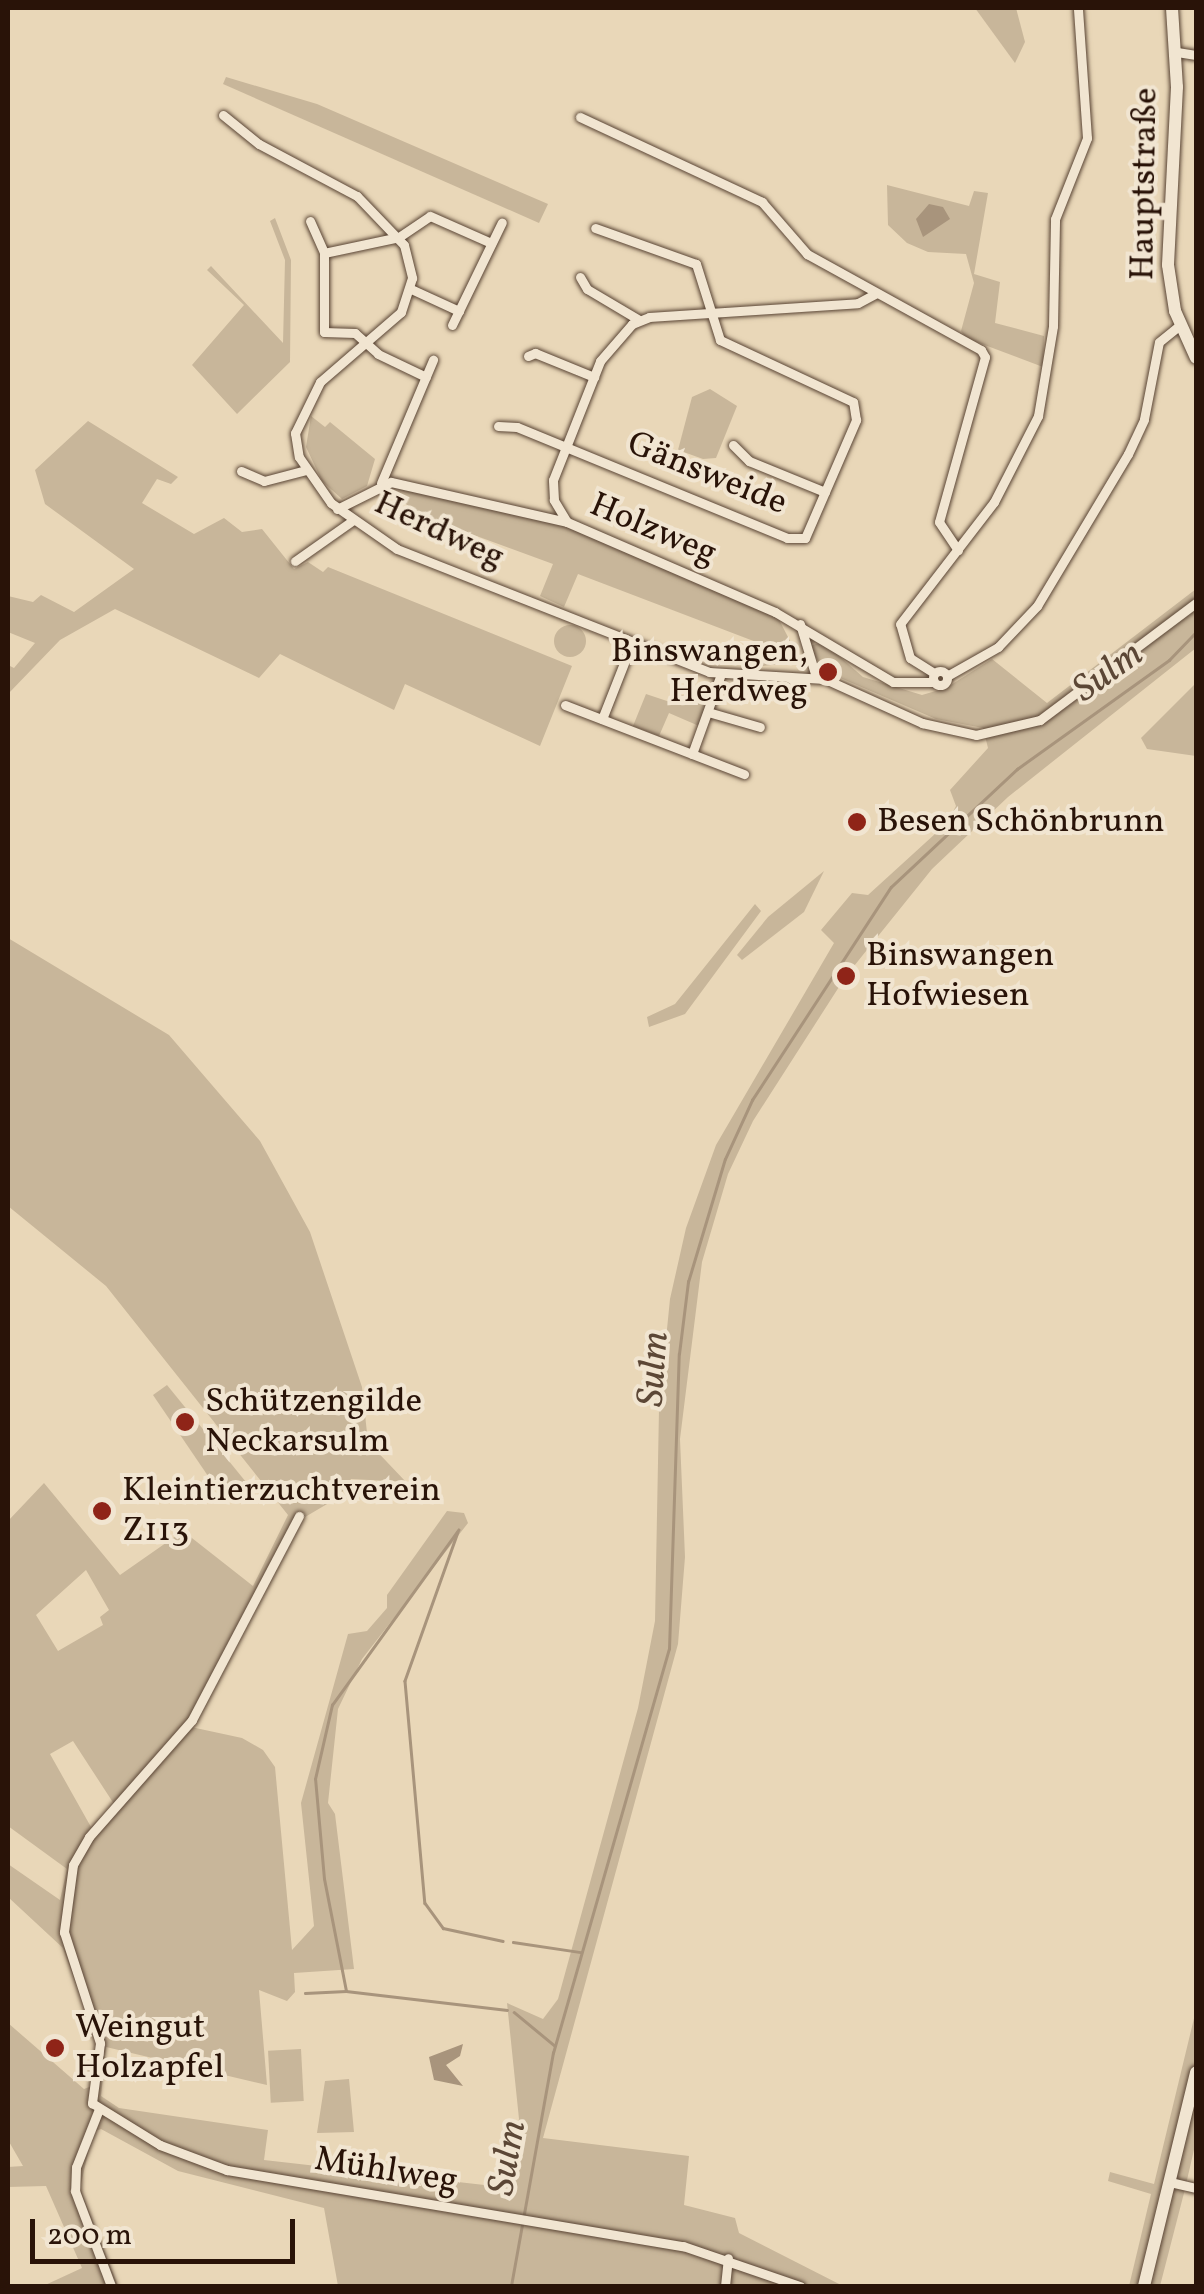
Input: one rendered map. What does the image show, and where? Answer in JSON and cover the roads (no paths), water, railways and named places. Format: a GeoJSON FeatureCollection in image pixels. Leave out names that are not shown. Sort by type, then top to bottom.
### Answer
{"type":"FeatureCollection","features":[{"type":"Feature","properties":{"kind":"street"},"geometry":{"type":"LineString","coordinates":[[934,677],[910,658],[900,624],[958,550],[1022,453],[1042,402],[1052,326],[1055,219],[1087,138],[1078,8]]}},
{"type":"Feature","properties":{"kind":"street","name":"Hauptstraße"},"geometry":{"type":"LineString","coordinates":[[1172,8],[1177,52],[1168,265],[1180,325],[1196,358]]}},
{"type":"Feature","properties":{"kind":"street"},"geometry":{"type":"LineString","coordinates":[[1177,52],[1196,55]]}},
{"type":"Feature","properties":{"kind":"street"},"geometry":{"type":"LineString","coordinates":[[223,116],[258,144],[357,196],[399,237],[411,265],[411,289],[395,321],[320,382],[302,410],[295,433],[306,470],[264,481],[240,471]]}},
{"type":"Feature","properties":{"kind":"street"},"geometry":{"type":"LineString","coordinates":[[580,117],[769,206],[808,254],[984,354],[940,522],[958,550]]}},
{"type":"Feature","properties":{"kind":"street"},"geometry":{"type":"LineString","coordinates":[[324,253],[399,237],[430,216],[491,244]]}},
{"type":"Feature","properties":{"kind":"street"},"geometry":{"type":"LineString","coordinates":[[310,221],[324,253],[324,332],[355,333],[367,346],[426,378]]}},
{"type":"Feature","properties":{"kind":"street"},"geometry":{"type":"LineString","coordinates":[[452,326],[502,222]]}},
{"type":"Feature","properties":{"kind":"street"},"geometry":{"type":"LineString","coordinates":[[595,228],[696,264],[711,313]]}},
{"type":"Feature","properties":{"kind":"street"},"geometry":{"type":"LineString","coordinates":[[580,276],[586,289],[640,320]]}},
{"type":"Feature","properties":{"kind":"street"},"geometry":{"type":"LineString","coordinates":[[411,289],[459,310]]}},
{"type":"Feature","properties":{"kind":"street"},"geometry":{"type":"LineString","coordinates":[[567,522],[552,492],[566,446],[609,346],[640,320],[858,303],[875,294]]}},
{"type":"Feature","properties":{"kind":"street","name":"Gänsweide"},"geometry":{"type":"LineString","coordinates":[[566,446],[795,540],[806,538],[856,408],[849,398],[726,345],[711,313]]}},
{"type":"Feature","properties":{"kind":"street","name":"Holzweg"},"geometry":{"type":"LineString","coordinates":[[381,484],[567,522],[800,624],[894,682],[934,677],[944,684],[948,676],[998,647],[1036,606],[1128,454],[1144,420],[1159,342],[1180,325]]}},
{"type":"Feature","properties":{"kind":"street"},"geometry":{"type":"LineString","coordinates":[[528,356],[536,352],[594,377]]}},
{"type":"Feature","properties":{"kind":"street"},"geometry":{"type":"LineString","coordinates":[[338,509],[381,484],[434,360]]}},
{"type":"Feature","properties":{"kind":"street"},"geometry":{"type":"LineString","coordinates":[[498,426],[566,446]]}},
{"type":"Feature","properties":{"kind":"street"},"geometry":{"type":"LineString","coordinates":[[732,445],[749,460],[825,492]]}},
{"type":"Feature","properties":{"kind":"street","name":"Herdweg"},"geometry":{"type":"LineString","coordinates":[[306,470],[352,521],[427,563],[721,674],[816,677],[939,729],[1002,733],[1056,711],[1196,602]]}},
{"type":"Feature","properties":{"kind":"street"},"geometry":{"type":"LineString","coordinates":[[295,561],[352,521]]}},
{"type":"Feature","properties":{"kind":"street"},"geometry":{"type":"LineString","coordinates":[[800,624],[816,677]]}},
{"type":"Feature","properties":{"kind":"street"},"geometry":{"type":"LineString","coordinates":[[602,719],[632,642]]}},
{"type":"Feature","properties":{"kind":"street"},"geometry":{"type":"LineString","coordinates":[[692,754],[721,674]]}},
{"type":"Feature","properties":{"kind":"street"},"geometry":{"type":"LineString","coordinates":[[565,706],[744,774]]}},
{"type":"Feature","properties":{"kind":"street"},"geometry":{"type":"LineString","coordinates":[[708,712],[760,727]]}},
{"type":"Feature","properties":{"kind":"street"},"geometry":{"type":"LineString","coordinates":[[111,2286],[75,2191],[81,2150],[95,2106],[100,2043],[67,1944],[63,1909],[73,1864],[89,1837],[192,1720],[299,1516]]}},
{"type":"Feature","properties":{"kind":"street"},"geometry":{"type":"LineString","coordinates":[[1144,2286],[1196,2072]]}},
{"type":"Feature","properties":{"kind":"street","name":"Mühlweg"},"geometry":{"type":"LineString","coordinates":[[95,2106],[160,2146],[227,2170],[728,2258],[800,2286]]}},
{"type":"Feature","properties":{"kind":"street"},"geometry":{"type":"LineString","coordinates":[[1170,2182],[1196,2188]]}},
{"type":"Feature","properties":{"kind":"street"},"geometry":{"type":"LineString","coordinates":[[725,2286],[728,2258]]}},
{"type":"Feature","properties":{"kind":"waterway","name":"Sulm"},"geometry":{"type":"LineString","coordinates":[[511,2286],[553,2053],[669,1649],[679,1354],[688,1282],[725,1159],[752,1100],[891,887],[1017,769],[1169,660],[1196,632]]}},
{"type":"Feature","properties":{"kind":"waterway"},"geometry":{"type":"LineString","coordinates":[[346,1991],[324,1879],[315,1779],[332,1705],[458,1530]]}},
{"type":"Feature","properties":{"kind":"waterway"},"geometry":{"type":"LineString","coordinates":[[458,1532],[405,1681],[425,1903],[443,1928],[503,1941]]}},
{"type":"Feature","properties":{"kind":"waterway"},"geometry":{"type":"LineString","coordinates":[[513,1942],[580,1952]]}},
{"type":"Feature","properties":{"kind":"waterway"},"geometry":{"type":"LineString","coordinates":[[305,1993],[346,1991],[507,2010]]}},
{"type":"Feature","properties":{"kind":"waterway"},"geometry":{"type":"LineString","coordinates":[[514,2012],[554,2045]]}},
{"type":"Feature","properties":{"kind":"place","name":"Binswangen, Herdweg"},"geometry":{"type":"Point","coordinates":[828,672]}},
{"type":"Feature","properties":{"kind":"place","name":"Besen Schönbrunn"},"geometry":{"type":"Point","coordinates":[857,822]}},
{"type":"Feature","properties":{"kind":"place","name":"Binswangen Hofwiesen"},"geometry":{"type":"Point","coordinates":[846,976]}},
{"type":"Feature","properties":{"kind":"place","name":"Schützengilde Neckarsulm"},"geometry":{"type":"Point","coordinates":[185,1422]}},
{"type":"Feature","properties":{"kind":"place","name":"Kleintierzuchtverein Z113"},"geometry":{"type":"Point","coordinates":[102,1511]}},
{"type":"Feature","properties":{"kind":"place","name":"Weingut Holzapfel"},"geometry":{"type":"Point","coordinates":[55,2048]}}]}
